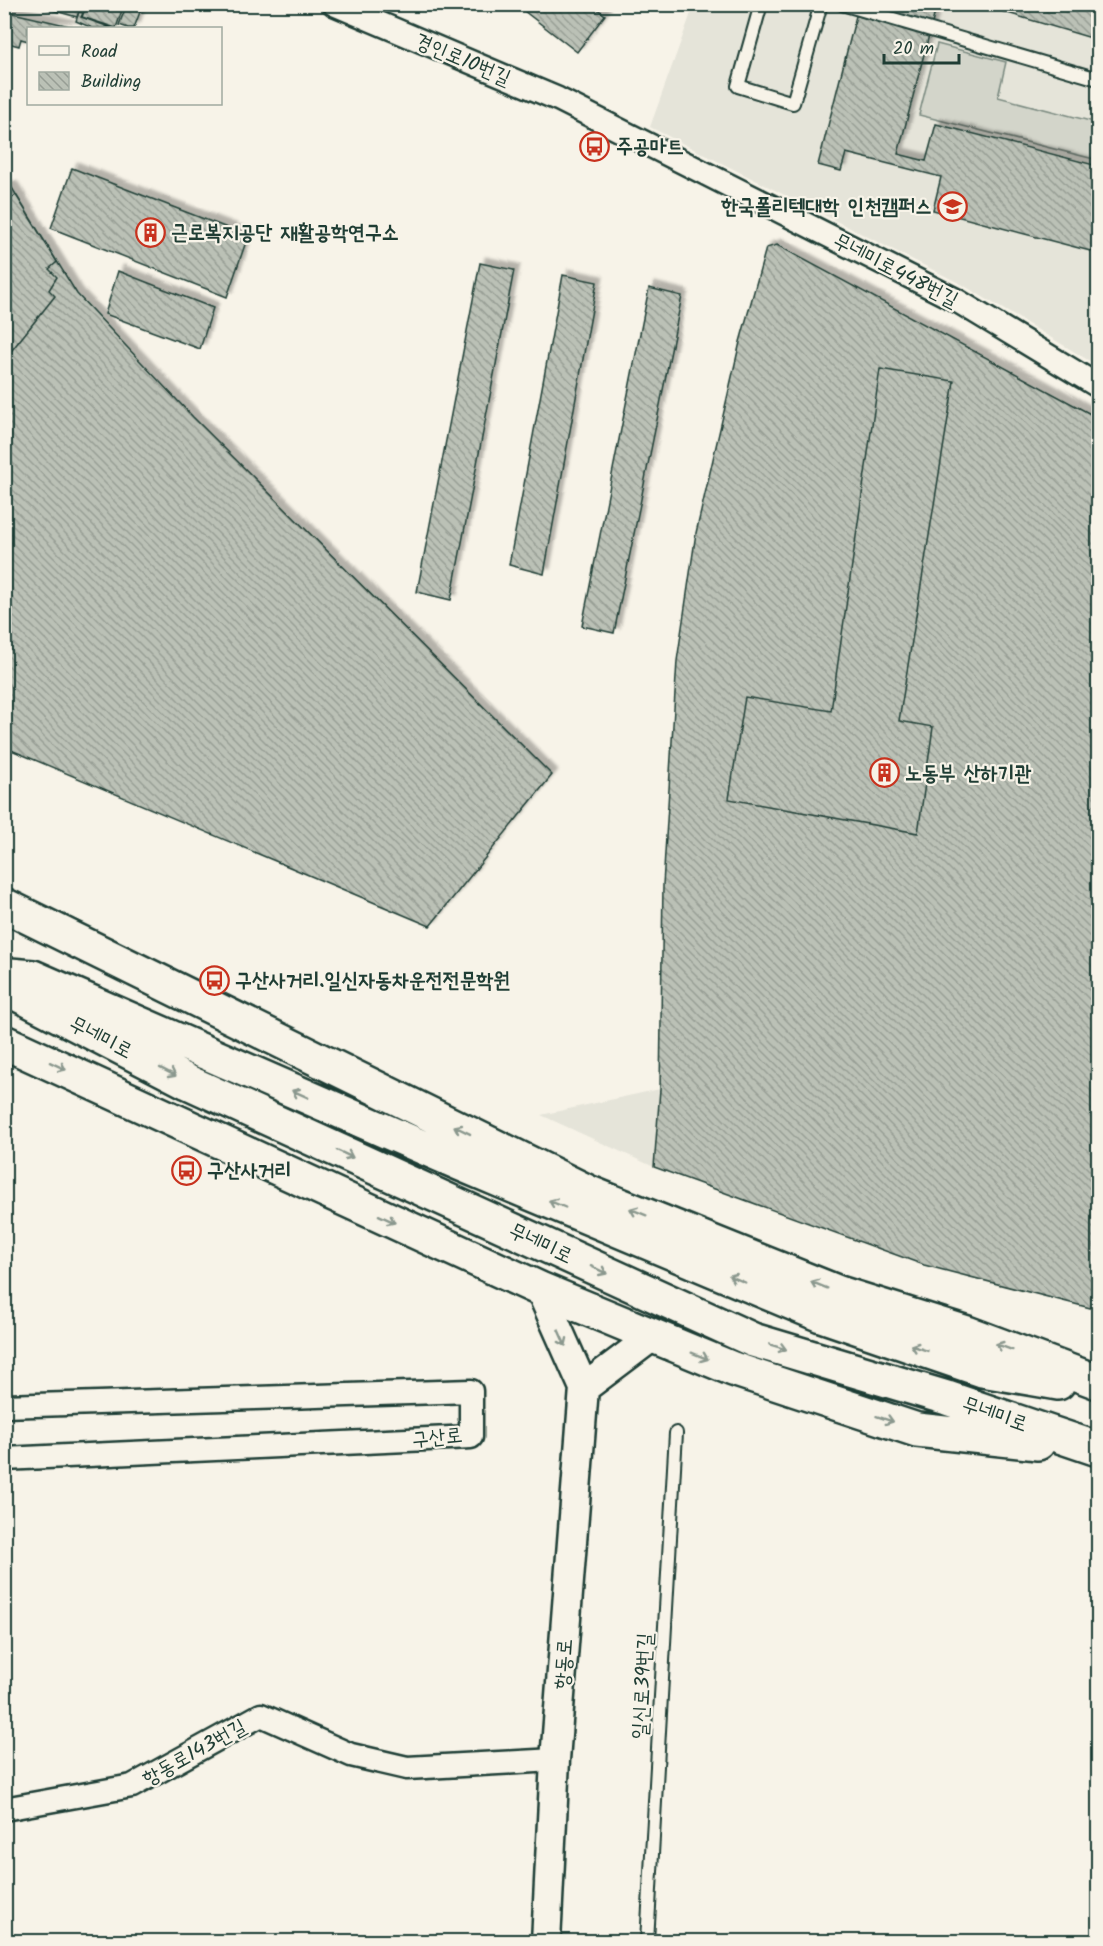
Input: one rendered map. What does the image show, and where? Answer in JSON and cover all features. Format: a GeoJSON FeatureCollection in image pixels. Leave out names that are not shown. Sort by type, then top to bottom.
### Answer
{"type":"FeatureCollection","features":[{"type":"Feature","properties":{"kind":"main road"},"geometry":{"type":"LineString","coordinates":[[8,910],[590,1193],[839,1293],[967,1333],[1098,1382]]}},
{"type":"Feature","properties":{"kind":"main road","name":"무네미로"},"geometry":{"type":"LineString","coordinates":[[4,974],[33,977],[461,1164],[821,1315],[982,1370],[1098,1387]]}},
{"type":"Feature","properties":{"kind":"main road","name":"무네미로"},"geometry":{"type":"LineString","coordinates":[[4,987],[188,1082],[753,1340],[947,1398],[1098,1449]]}},
{"type":"Feature","properties":{"kind":"main road"},"geometry":{"type":"LineString","coordinates":[[4,1042],[540,1289],[734,1369],[917,1430],[1098,1449]]}},
{"type":"Feature","properties":{"kind":"street","name":"경인로10번길"},"geometry":{"type":"LineString","coordinates":[[334,4],[558,99]]}},
{"type":"Feature","properties":{"kind":"street","name":"무네미로448번길"},"geometry":{"type":"LineString","coordinates":[[558,99],[957,300],[1098,386]]}},
{"type":"Feature","properties":{"kind":"street","name":"항동로"},"geometry":{"type":"LineString","coordinates":[[540,1289],[584,1388],[555,1760],[546,1941]]}},
{"type":"Feature","properties":{"kind":"street"},"geometry":{"type":"LineString","coordinates":[[584,1388],[653,1336]]}},
{"type":"Feature","properties":{"kind":"street","name":"구산로"},"geometry":{"type":"LineString","coordinates":[[4,1406],[471,1392],[471,1437],[4,1460]]}},
{"type":"Feature","properties":{"kind":"street","name":"항동로143번길"},"geometry":{"type":"LineString","coordinates":[[4,1809],[132,1786],[261,1715],[351,1755],[407,1767],[555,1760]]}},
{"type":"Feature","properties":{"kind":"lane"},"geometry":{"type":"LineString","coordinates":[[761,4],[738,86],[793,103],[821,4]]}},
{"type":"Feature","properties":{"kind":"lane"},"geometry":{"type":"LineString","coordinates":[[842,4],[1098,79]]}},
{"type":"Feature","properties":{"kind":"lane","name":"일신로39번길"},"geometry":{"type":"LineString","coordinates":[[647,1941],[676,1433]]}},
{"type":"Feature","properties":{"kind":"shaded area","name":"한국폴리텍대학 인천캠퍼스"},"geometry":{"type":"Polygon","coordinates":[[[694,5],[1098,5],[1098,366],[963,285],[650,127],[694,5]]]}},
{"type":"Feature","properties":{"kind":"shaded area"},"geometry":{"type":"Polygon","coordinates":[[[937,44],[1006,62],[998,97],[1098,123],[1098,160],[919,115],[937,44]]]}},
{"type":"Feature","properties":{"kind":"shaded area"},"geometry":{"type":"Polygon","coordinates":[[[660,1089],[654,1167],[541,1115],[660,1089]]]}},
{"type":"Feature","properties":{"kind":"building"},"geometry":{"type":"Polygon","coordinates":[[[30,4],[81,4],[77,17],[30,4]]]}},
{"type":"Feature","properties":{"kind":"building"},"geometry":{"type":"Polygon","coordinates":[[[87,4],[117,4],[123,7],[116,27],[82,17],[87,4]]]}},
{"type":"Feature","properties":{"kind":"building"},"geometry":{"type":"Polygon","coordinates":[[[127,4],[143,4],[134,27],[119,25],[127,4]]]}},
{"type":"Feature","properties":{"kind":"building"},"geometry":{"type":"Polygon","coordinates":[[[515,4],[591,4],[605,15],[577,52],[515,4]]]}},
{"type":"Feature","properties":{"kind":"building"},"geometry":{"type":"Polygon","coordinates":[[[859,4],[904,4],[935,12],[898,154],[926,161],[936,124],[1098,166],[1098,253],[933,210],[941,177],[846,153],[841,171],[818,165],[859,4]]]}},
{"type":"Feature","properties":{"kind":"building"},"geometry":{"type":"Polygon","coordinates":[[[977,4],[1098,4],[1098,40],[977,4]]]}},
{"type":"Feature","properties":{"kind":"building"},"geometry":{"type":"Polygon","coordinates":[[[4,11],[74,27],[27,27],[27,41],[21,39],[19,46],[4,42],[4,11]]]}},
{"type":"Feature","properties":{"kind":"building"},"geometry":{"type":"Polygon","coordinates":[[[79,12],[83,13],[81,17],[109,27],[90,27],[76,21],[79,12]]]}},
{"type":"Feature","properties":{"kind":"building","name":"근로복지공단 재활공학연구소"},"geometry":{"type":"Polygon","coordinates":[[[72,168],[248,236],[227,297],[51,228],[72,168]]]}},
{"type":"Feature","properties":{"kind":"building"},"geometry":{"type":"Polygon","coordinates":[[[4,186],[12,188],[77,294],[193,417],[552,775],[430,926],[4,747],[4,186]]]}},
{"type":"Feature","properties":{"kind":"building"},"geometry":{"type":"Polygon","coordinates":[[[16,195],[57,262],[49,269],[57,277],[49,290],[55,296],[4,360],[4,203],[16,195]]]}},
{"type":"Feature","properties":{"kind":"building","name":"노동부 산하기관"},"geometry":{"type":"Polygon","coordinates":[[[777,245],[1098,418],[1098,1310],[924,1265],[654,1167],[660,1089],[663,885],[677,661],[696,533],[740,342],[766,248],[777,245]]]}},
{"type":"Feature","properties":{"kind":"building"},"geometry":{"type":"Polygon","coordinates":[[[480,263],[514,270],[451,600],[417,592],[480,263]]]}},
{"type":"Feature","properties":{"kind":"building"},"geometry":{"type":"Polygon","coordinates":[[[118,271],[213,308],[200,349],[105,314],[118,271]]]}},
{"type":"Feature","properties":{"kind":"building"},"geometry":{"type":"Polygon","coordinates":[[[563,275],[597,282],[544,574],[509,565],[563,275]]]}},
{"type":"Feature","properties":{"kind":"building"},"geometry":{"type":"Polygon","coordinates":[[[649,288],[682,296],[614,633],[582,626],[649,288]]]}},
{"type":"Feature","properties":{"kind":"building"},"geometry":{"type":"Polygon","coordinates":[[[880,369],[954,381],[899,721],[933,727],[918,833],[729,799],[745,697],[831,711],[880,369]]]}},
{"type":"Feature","properties":{"kind":"place","name":"주공마트"},"geometry":{"type":"Point","coordinates":[595,146]}},
{"type":"Feature","properties":{"kind":"place","name":"한국폴리텍대학 인천캠퍼스"},"geometry":{"type":"Point","coordinates":[953,206]}},
{"type":"Feature","properties":{"kind":"place","name":"근로복지공단 재활공학연구소"},"geometry":{"type":"Point","coordinates":[150,232]}},
{"type":"Feature","properties":{"kind":"place","name":"노동부 산하기관"},"geometry":{"type":"Point","coordinates":[884,773]}},
{"type":"Feature","properties":{"kind":"place","name":"구산사거리.일신자동차운전전문학원"},"geometry":{"type":"Point","coordinates":[214,980]}},
{"type":"Feature","properties":{"kind":"place","name":"구산사거리"},"geometry":{"type":"Point","coordinates":[186,1170]}}]}
